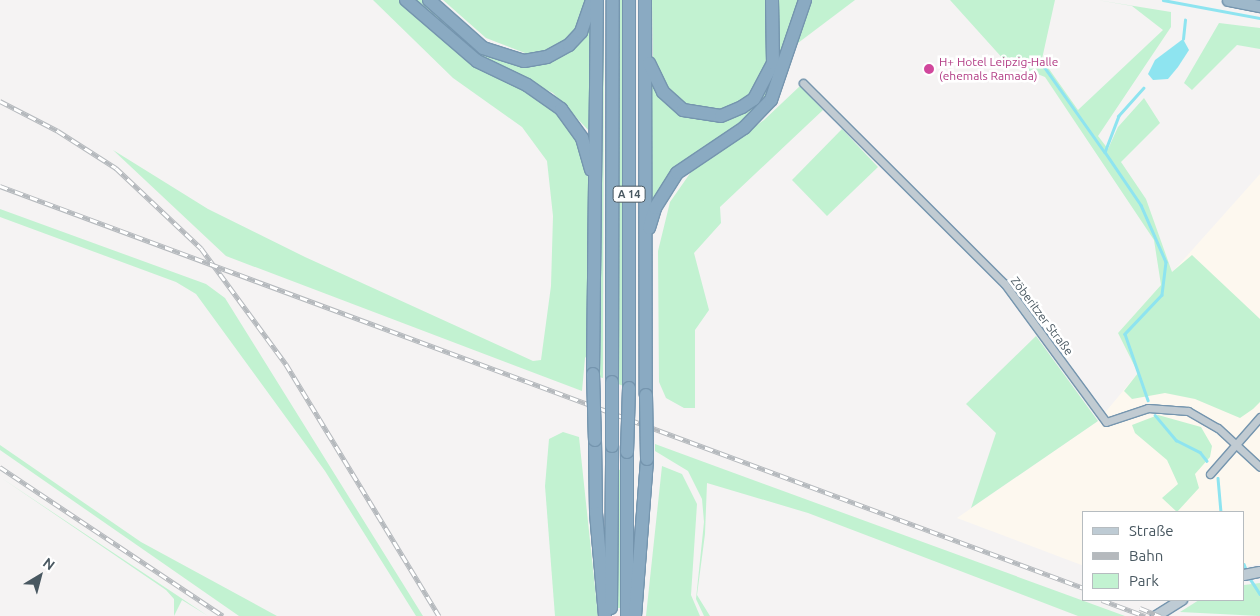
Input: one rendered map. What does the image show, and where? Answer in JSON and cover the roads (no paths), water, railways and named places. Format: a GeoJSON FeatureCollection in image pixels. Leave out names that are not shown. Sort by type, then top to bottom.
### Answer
{"type":"FeatureCollection","features":[{"type":"Feature","properties":{"kind":"highway"},"geometry":{"type":"LineString","coordinates":[[406,0],[476,61],[540,93],[568,118],[587,150],[596,212]]}},
{"type":"Feature","properties":{"kind":"highway"},"geometry":{"type":"LineString","coordinates":[[429,0],[483,48],[524,61],[548,57],[569,45],[581,32],[592,0]]}},
{"type":"Feature","properties":{"kind":"highway"},"geometry":{"type":"LineString","coordinates":[[597,0],[593,374],[596,520],[605,616]]}},
{"type":"Feature","properties":{"kind":"highway","name":"A 14"},"geometry":{"type":"LineString","coordinates":[[610,616],[613,0]]}},
{"type":"Feature","properties":{"kind":"highway","name":"A 14"},"geometry":{"type":"LineString","coordinates":[[627,616],[629,0]]}},
{"type":"Feature","properties":{"kind":"highway"},"geometry":{"type":"LineString","coordinates":[[635,616],[647,459],[644,258],[645,0]]}},
{"type":"Feature","properties":{"kind":"highway"},"geometry":{"type":"LineString","coordinates":[[645,39],[650,72],[662,92],[683,110],[721,116],[754,99],[767,81],[773,63],[772,0]]}},
{"type":"Feature","properties":{"kind":"highway"},"geometry":{"type":"LineString","coordinates":[[644,258],[654,208],[677,173],[744,128],[771,100],[805,0]]}},
{"type":"Feature","properties":{"kind":"highway"},"geometry":{"type":"LineString","coordinates":[[1228,0],[1260,6]]}},
{"type":"Feature","properties":{"kind":"main road"},"geometry":{"type":"LineString","coordinates":[[1245,575],[1260,572]]}},
{"type":"Feature","properties":{"kind":"main road"},"geometry":{"type":"LineString","coordinates":[[1156,616],[1180,601]]}},
{"type":"Feature","properties":{"kind":"street","name":"Zöberitzer Straße"},"geometry":{"type":"LineString","coordinates":[[803,83],[1004,283],[1106,422],[1112,424],[1140,410],[1169,407],[1203,418],[1236,444],[1260,467]]}},
{"type":"Feature","properties":{"kind":"street"},"geometry":{"type":"LineString","coordinates":[[1210,474],[1260,417]]}},
{"type":"Feature","properties":{"kind":"water"},"geometry":{"type":"Polygon","coordinates":[[[1183,39],[1189,50],[1178,67],[1168,79],[1153,80],[1148,74],[1155,60],[1183,39]]]}},
{"type":"Feature","properties":{"kind":"waterway"},"geometry":{"type":"LineString","coordinates":[[1163,0],[1260,18]]}},
{"type":"Feature","properties":{"kind":"waterway"},"geometry":{"type":"LineString","coordinates":[[1183,39],[1185,20]]}},
{"type":"Feature","properties":{"kind":"waterway"},"geometry":{"type":"LineString","coordinates":[[1043,65],[1104,151]]}},
{"type":"Feature","properties":{"kind":"waterway"},"geometry":{"type":"LineString","coordinates":[[1144,88],[1119,116],[1105,152],[1141,205],[1166,262],[1162,295],[1125,334],[1148,400]]}},
{"type":"Feature","properties":{"kind":"waterway"},"geometry":{"type":"LineString","coordinates":[[1155,415],[1176,440],[1200,452],[1207,461]]}},
{"type":"Feature","properties":{"kind":"waterway"},"geometry":{"type":"LineString","coordinates":[[1218,478],[1221,511]]}},
{"type":"Feature","properties":{"kind":"waterway"},"geometry":{"type":"LineString","coordinates":[[1245,567],[1247,572]]}},
{"type":"Feature","properties":{"kind":"waterway"},"geometry":{"type":"LineString","coordinates":[[1249,577],[1260,594]]}},
{"type":"Feature","properties":{"kind":"railway"},"geometry":{"type":"LineString","coordinates":[[0,101],[58,131],[116,168],[201,248],[286,364],[439,616]]}},
{"type":"Feature","properties":{"kind":"railway"},"geometry":{"type":"LineString","coordinates":[[0,186],[1082,587]]}},
{"type":"Feature","properties":{"kind":"railway"},"geometry":{"type":"LineString","coordinates":[[0,467],[223,616]]}},
{"type":"Feature","properties":{"kind":"railway"},"geometry":{"type":"LineString","coordinates":[[1105,601],[1145,616]]}},
{"type":"Feature","properties":{"kind":"railway"},"geometry":{"type":"LineString","coordinates":[[1140,608],[1160,616]]}},
{"type":"Feature","properties":{"kind":"place","name":"H+ Hotel Leipzig-Halle (ehemals Ramada)"},"geometry":{"type":"Point","coordinates":[929,69]}}]}
